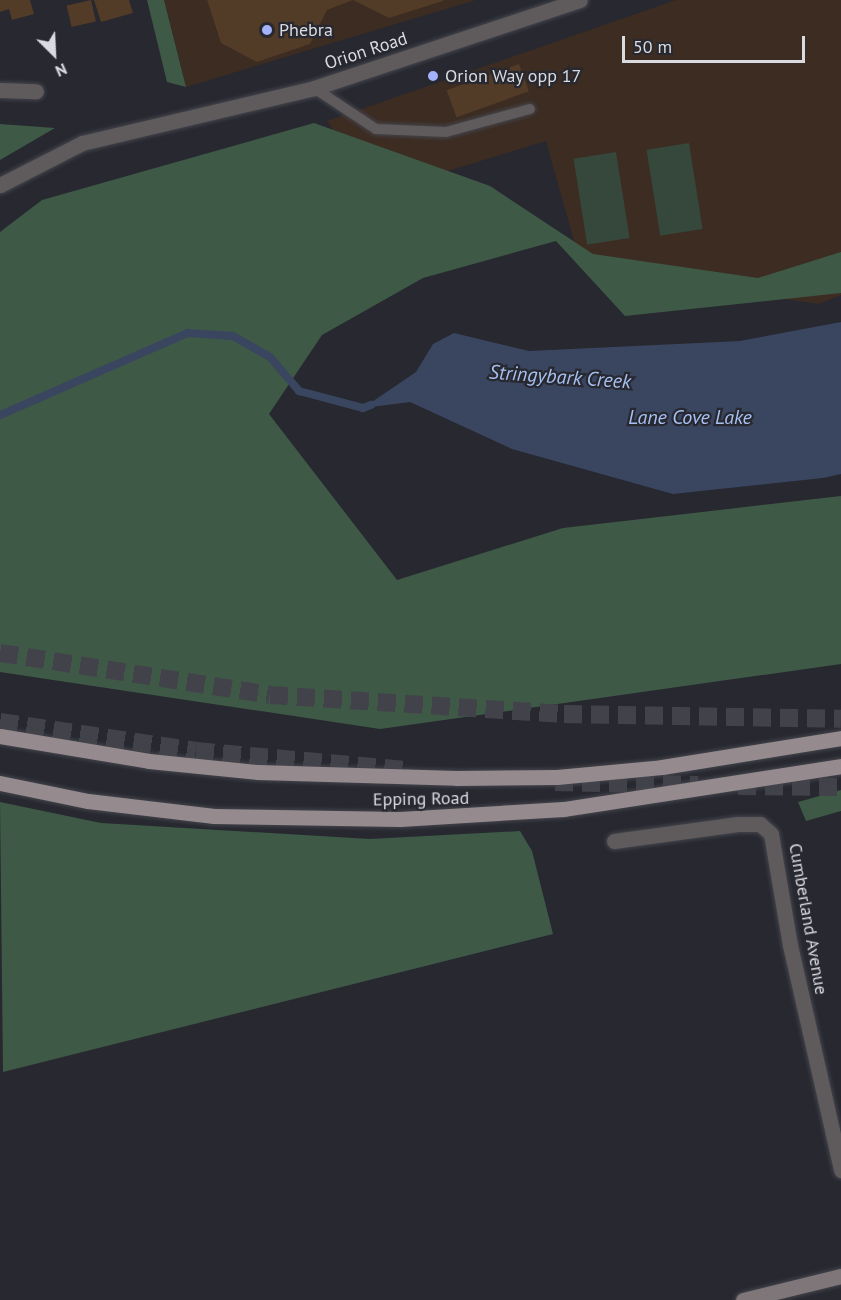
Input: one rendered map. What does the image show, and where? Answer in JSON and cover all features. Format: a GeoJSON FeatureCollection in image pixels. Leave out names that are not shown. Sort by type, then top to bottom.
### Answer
{"type":"FeatureCollection","features":[{"type":"Feature","properties":{"kind":"main road","name":"Epping Road"},"geometry":{"type":"LineString","coordinates":[[0,736],[149,762],[258,772],[433,778],[557,777],[650,768],[841,738]]}},
{"type":"Feature","properties":{"kind":"main road","name":"Epping Road"},"geometry":{"type":"LineString","coordinates":[[0,783],[88,801],[214,816],[400,819],[564,809],[841,766]]}},
{"type":"Feature","properties":{"kind":"main road"},"geometry":{"type":"LineString","coordinates":[[744,1300],[841,1276]]}},
{"type":"Feature","properties":{"kind":"street","name":"Orion Road"},"geometry":{"type":"LineString","coordinates":[[0,185],[82,143],[314,88],[580,0]]}},
{"type":"Feature","properties":{"kind":"street"},"geometry":{"type":"LineString","coordinates":[[0,90],[36,91]]}},
{"type":"Feature","properties":{"kind":"street","name":"Cumberland Avenue"},"geometry":{"type":"LineString","coordinates":[[614,841],[738,824],[760,824],[771,834],[790,945],[841,1170]]}},
{"type":"Feature","properties":{"kind":"lane"},"geometry":{"type":"LineString","coordinates":[[314,88],[376,129],[446,132],[530,109]]}},
{"type":"Feature","properties":{"kind":"shaded area"},"geometry":{"type":"Polygon","coordinates":[[[164,0],[476,0],[186,87],[164,0]]]}},
{"type":"Feature","properties":{"kind":"shaded area"},"geometry":{"type":"Polygon","coordinates":[[[676,0],[841,0],[841,295],[819,304],[582,270],[546,141],[376,193],[327,121],[676,0]]]}},
{"type":"Feature","properties":{"kind":"green space"},"geometry":{"type":"Polygon","coordinates":[[[147,0],[164,0],[186,87],[167,82],[147,0]]]}},
{"type":"Feature","properties":{"kind":"green space"},"geometry":{"type":"Polygon","coordinates":[[[314,123],[490,186],[593,254],[758,278],[841,252],[841,293],[625,316],[556,241],[423,278],[322,335],[269,414],[397,580],[563,528],[841,496],[841,664],[380,729],[0,672],[0,232],[42,200],[314,123]]]}},
{"type":"Feature","properties":{"kind":"green space"},"geometry":{"type":"Polygon","coordinates":[[[0,124],[55,128],[0,160],[0,124]]]}},
{"type":"Feature","properties":{"kind":"green space"},"geometry":{"type":"Polygon","coordinates":[[[689,143],[703,229],[660,236],[647,150],[689,143]]]}},
{"type":"Feature","properties":{"kind":"green space"},"geometry":{"type":"Polygon","coordinates":[[[616,152],[630,238],[587,245],[574,159],[616,152]]]}},
{"type":"Feature","properties":{"kind":"green space"},"geometry":{"type":"Polygon","coordinates":[[[841,790],[841,811],[806,821],[798,802],[841,790]]]}},
{"type":"Feature","properties":{"kind":"green space"},"geometry":{"type":"Polygon","coordinates":[[[0,802],[101,823],[370,839],[520,831],[532,851],[553,934],[3,1072],[0,802]]]}},
{"type":"Feature","properties":{"kind":"water","name":"Lane Cove Lake"},"geometry":{"type":"Polygon","coordinates":[[[841,322],[841,474],[823,478],[673,494],[512,449],[410,402],[363,408],[416,372],[433,344],[454,333],[529,351],[740,341],[841,322]]]}},
{"type":"Feature","properties":{"kind":"building"},"geometry":{"type":"Polygon","coordinates":[[[0,0],[30,0],[34,14],[12,20],[9,9],[0,12],[0,0]]]}},
{"type":"Feature","properties":{"kind":"building"},"geometry":{"type":"Polygon","coordinates":[[[91,0],[96,21],[72,27],[67,6],[91,0]]]}},
{"type":"Feature","properties":{"kind":"building"},"geometry":{"type":"Polygon","coordinates":[[[94,0],[129,0],[133,13],[101,22],[94,0]]]}},
{"type":"Feature","properties":{"kind":"building","name":"Phebra"},"geometry":{"type":"Polygon","coordinates":[[[207,0],[353,0],[327,10],[310,44],[257,62],[221,43],[207,0]]]}},
{"type":"Feature","properties":{"kind":"building"},"geometry":{"type":"Polygon","coordinates":[[[353,0],[443,0],[443,1],[389,18],[353,0]]]}},
{"type":"Feature","properties":{"kind":"building"},"geometry":{"type":"Polygon","coordinates":[[[519,64],[529,91],[457,118],[447,90],[519,64]]]}},
{"type":"Feature","properties":{"kind":"waterway","name":"Stringybark Creek"},"geometry":{"type":"LineString","coordinates":[[0,415],[188,333],[233,336],[270,357],[299,391],[363,408],[371,405]]}},
{"type":"Feature","properties":{"kind":"tunnel"},"geometry":{"type":"LineString","coordinates":[[0,653],[270,695],[564,714],[841,719]]}},
{"type":"Feature","properties":{"kind":"tunnel"},"geometry":{"type":"LineString","coordinates":[[0,722],[196,751],[405,770]]}},
{"type":"Feature","properties":{"kind":"tunnel"},"geometry":{"type":"LineString","coordinates":[[555,782],[698,785]]}},
{"type":"Feature","properties":{"kind":"tunnel"},"geometry":{"type":"LineString","coordinates":[[738,786],[841,787]]}},
{"type":"Feature","properties":{"kind":"place","name":"Phebra"},"geometry":{"type":"Point","coordinates":[267,30]}},
{"type":"Feature","properties":{"kind":"place","name":"Orion Way opp 17"},"geometry":{"type":"Point","coordinates":[433,76]}}]}
